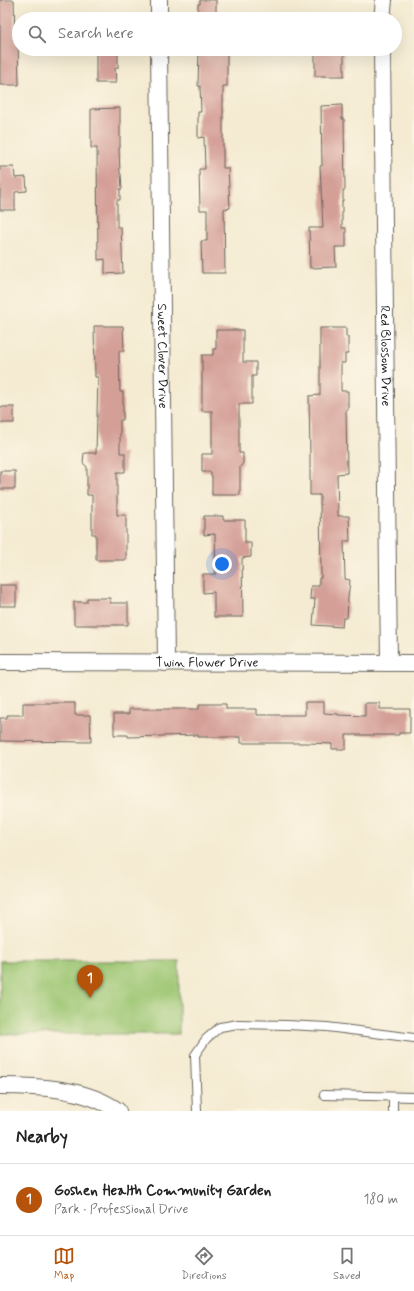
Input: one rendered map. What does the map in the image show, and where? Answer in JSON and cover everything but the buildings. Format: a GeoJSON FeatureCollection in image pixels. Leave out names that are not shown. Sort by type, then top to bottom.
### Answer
{"type":"FeatureCollection","features":[{"type":"Feature","properties":{"kind":"street"},"geometry":{"type":"LineString","coordinates":[[159,0],[159,12]]}},
{"type":"Feature","properties":{"kind":"street"},"geometry":{"type":"LineString","coordinates":[[383,12],[384,0]]}},
{"type":"Feature","properties":{"kind":"street","name":"Sweet Clover Drive"},"geometry":{"type":"LineString","coordinates":[[159,56],[166,663]]}},
{"type":"Feature","properties":{"kind":"street","name":"Red Blossom Drive"},"geometry":{"type":"LineString","coordinates":[[382,56],[389,663]]}},
{"type":"Feature","properties":{"kind":"street","name":"Twin Flower Drive"},"geometry":{"type":"LineString","coordinates":[[0,662],[414,663]]}},
{"type":"Feature","properties":{"kind":"street"},"geometry":{"type":"LineString","coordinates":[[0,1086],[23,1086],[67,1091],[92,1097],[118,1111]]}},
{"type":"Feature","properties":{"kind":"lane"},"geometry":{"type":"LineString","coordinates":[[197,1111],[195,1055],[206,1039],[220,1027],[238,1024],[327,1027],[414,1038]]}},
{"type":"Feature","properties":{"kind":"lane"},"geometry":{"type":"LineString","coordinates":[[324,1095],[414,1097]]}},
{"type":"Feature","properties":{"kind":"lane"},"geometry":{"type":"LineString","coordinates":[[393,1097],[393,1111]]}},
{"type":"Feature","properties":{"kind":"green space"},"geometry":{"type":"Polygon","coordinates":[[[0,961],[179,961],[179,1034],[0,1034],[0,961]]]}},
{"type":"Feature","properties":{"kind":"place","name":"Goshen Health Community Garden"},"geometry":{"type":"Point","coordinates":[90,998]}}]}
